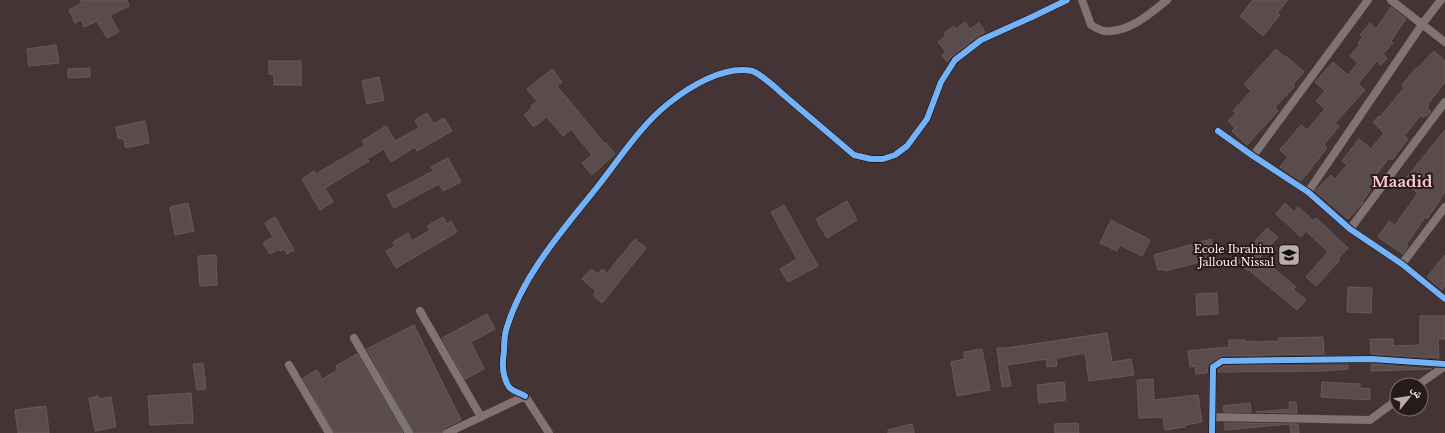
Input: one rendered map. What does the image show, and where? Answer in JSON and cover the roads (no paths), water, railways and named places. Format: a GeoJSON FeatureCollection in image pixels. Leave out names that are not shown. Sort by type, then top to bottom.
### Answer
{"type":"FeatureCollection","features":[{"type":"Feature","properties":{"kind":"street"},"geometry":{"type":"LineString","coordinates":[[549,433],[525,396],[510,388],[503,373],[503,355],[506,329],[518,298],[543,257],[651,120],[668,103],[700,83],[719,75],[740,70],[753,71],[770,83],[854,155],[872,159],[883,159],[895,155],[907,146],[923,124],[942,82],[955,60],[981,40],[1067,0]]}},
{"type":"Feature","properties":{"kind":"street"},"geometry":{"type":"LineString","coordinates":[[1082,0],[1091,25],[1104,32],[1121,29],[1145,18],[1167,0]]}},
{"type":"Feature","properties":{"kind":"street"},"geometry":{"type":"LineString","coordinates":[[1253,156],[1368,0]]}},
{"type":"Feature","properties":{"kind":"street"},"geometry":{"type":"LineString","coordinates":[[1391,0],[1445,42]]}},
{"type":"Feature","properties":{"kind":"street"},"geometry":{"type":"LineString","coordinates":[[1308,192],[1422,23],[1441,0]]}},
{"type":"Feature","properties":{"kind":"street"},"geometry":{"type":"LineString","coordinates":[[1350,228],[1445,102]]}},
{"type":"Feature","properties":{"kind":"street"},"geometry":{"type":"LineString","coordinates":[[1218,130],[1253,156],[1308,192],[1350,228],[1402,264],[1445,299]]}},
{"type":"Feature","properties":{"kind":"street"},"geometry":{"type":"LineString","coordinates":[[1402,264],[1445,207]]}},
{"type":"Feature","properties":{"kind":"street"},"geometry":{"type":"LineString","coordinates":[[420,311],[481,416]]}},
{"type":"Feature","properties":{"kind":"street"},"geometry":{"type":"LineString","coordinates":[[354,338],[409,433]]}},
{"type":"Feature","properties":{"kind":"street"},"geometry":{"type":"LineString","coordinates":[[1212,433],[1213,367],[1222,361],[1372,359],[1445,365]]}},
{"type":"Feature","properties":{"kind":"street"},"geometry":{"type":"LineString","coordinates":[[289,365],[329,433]]}},
{"type":"Feature","properties":{"kind":"street"},"geometry":{"type":"LineString","coordinates":[[1429,377],[1445,365]]}},
{"type":"Feature","properties":{"kind":"street"},"geometry":{"type":"LineString","coordinates":[[447,433],[525,396]]}},
{"type":"Feature","properties":{"kind":"street"},"geometry":{"type":"LineString","coordinates":[[1212,417],[1370,420],[1389,406]]}},
{"type":"Feature","properties":{"kind":"place","name":"Ecole Ibrahim Jalloud Nissal"},"geometry":{"type":"Point","coordinates":[1289,255]}},
{"type":"Feature","properties":{"kind":"district","name":"Maadid"},"geometry":{"type":"Point","coordinates":[1402,181]}}]}
